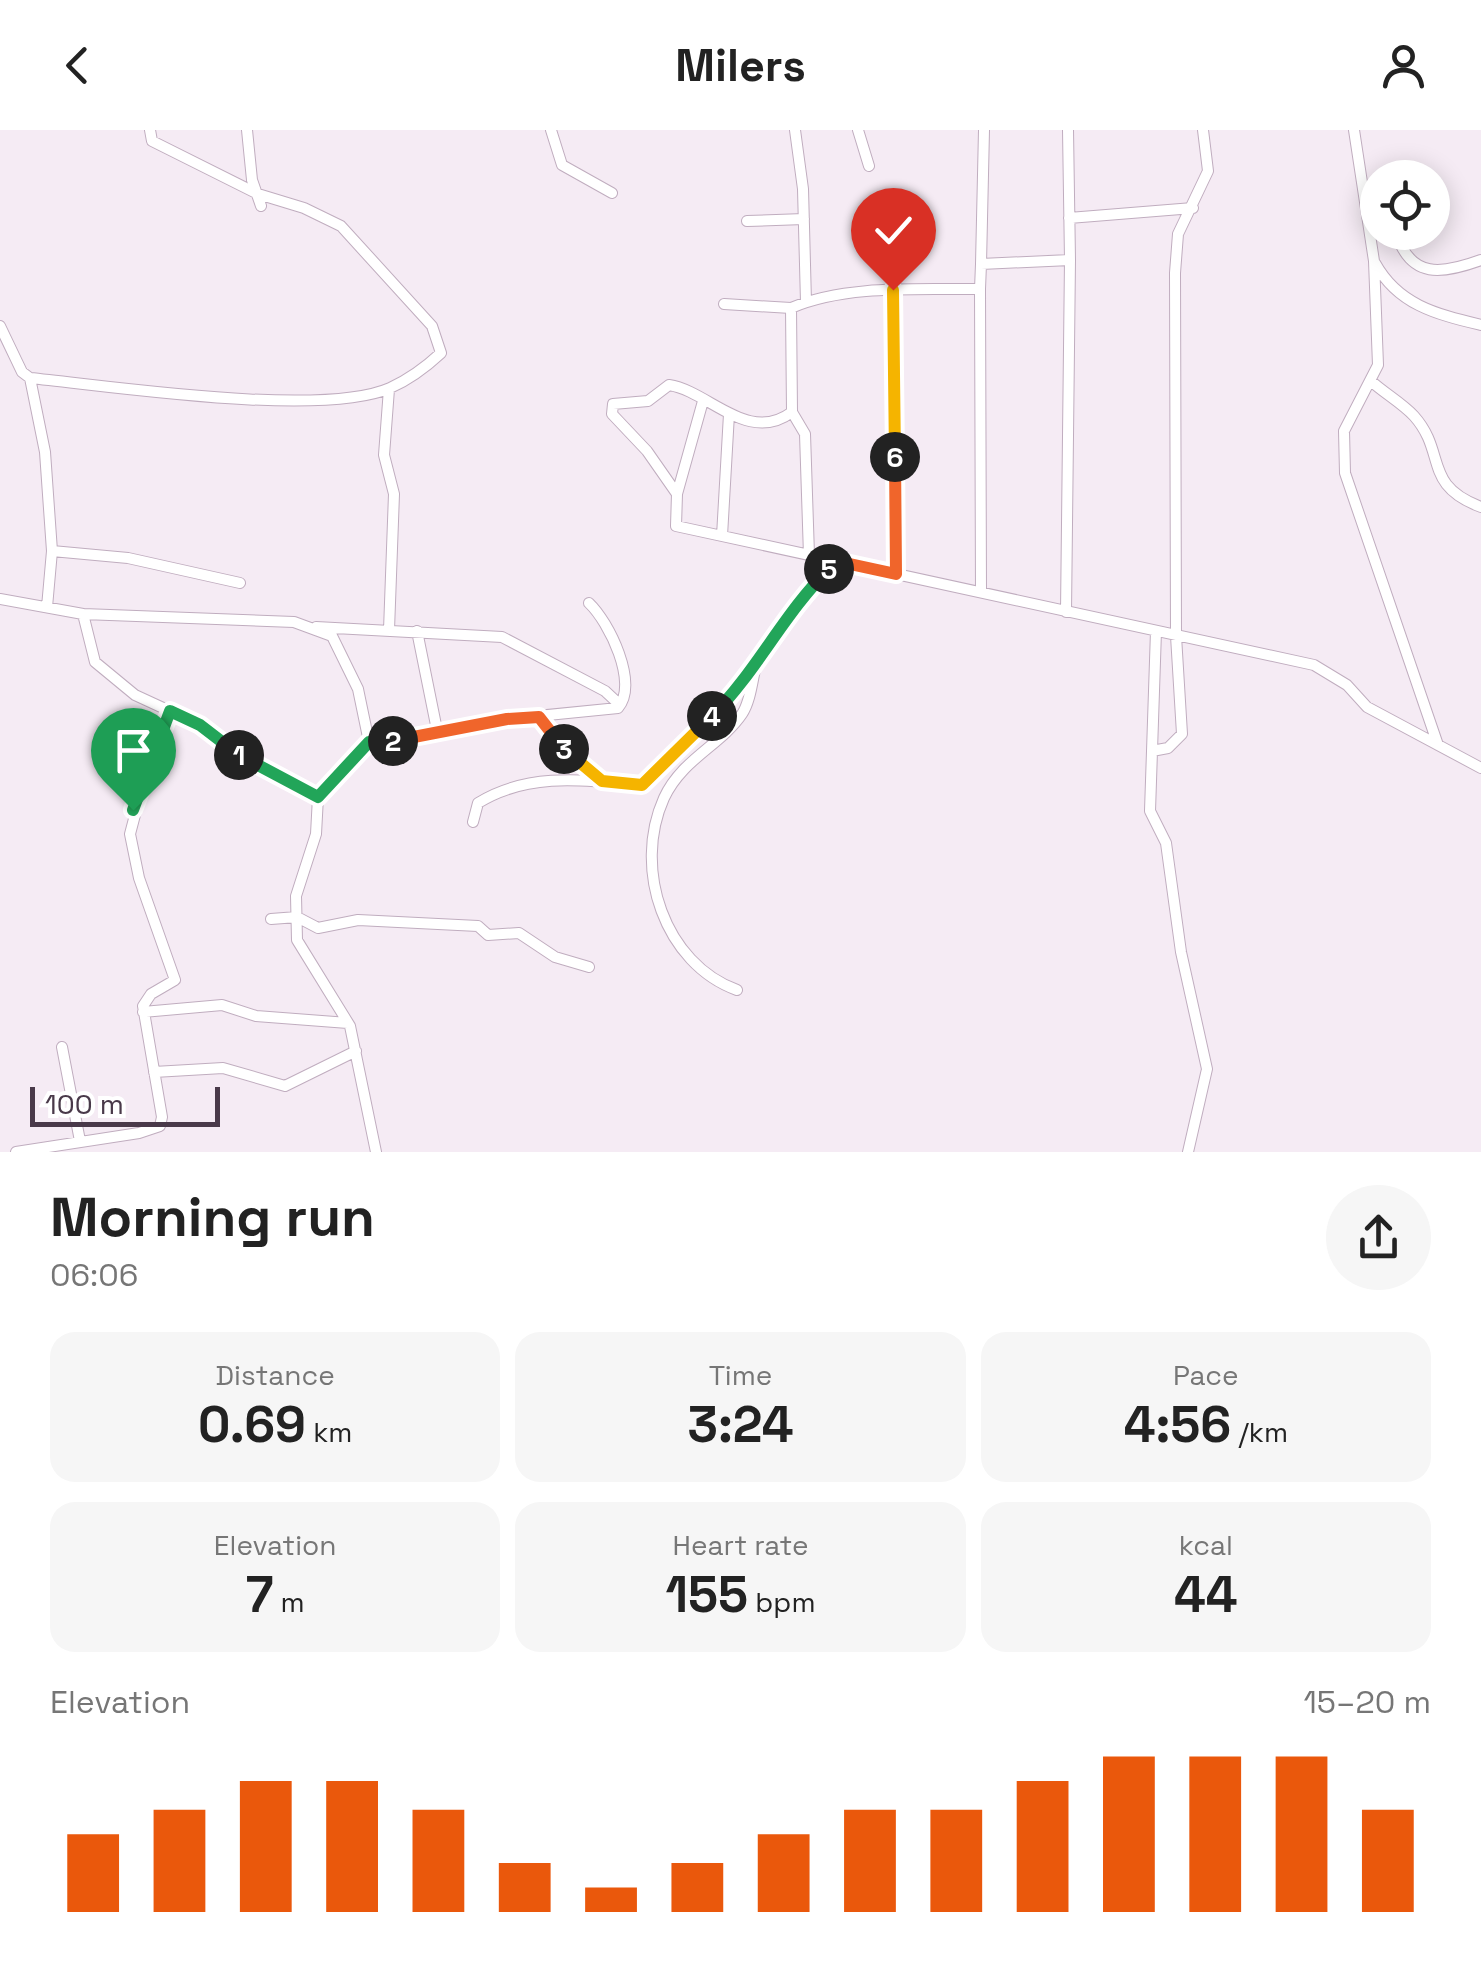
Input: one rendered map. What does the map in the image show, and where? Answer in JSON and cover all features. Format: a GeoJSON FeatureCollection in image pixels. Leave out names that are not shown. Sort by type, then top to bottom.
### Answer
{"type":"FeatureCollection","features":[{"type":"Feature","properties":{"kind":"street"},"geometry":{"type":"LineString","coordinates":[[30,378],[231,397],[335,398],[388,389],[441,352],[432,326],[341,226],[304,208],[260,200],[152,141],[150,130]]}},
{"type":"Feature","properties":{"kind":"street"},"geometry":{"type":"LineString","coordinates":[[247,130],[252,180],[260,200]]}},
{"type":"Feature","properties":{"kind":"street"},"geometry":{"type":"LineString","coordinates":[[551,130],[562,164],[612,193]]}},
{"type":"Feature","properties":{"kind":"street"},"geometry":{"type":"LineString","coordinates":[[795,130],[804,218],[806,302]]}},
{"type":"Feature","properties":{"kind":"street"},"geometry":{"type":"LineString","coordinates":[[858,130],[869,166]]}},
{"type":"Feature","properties":{"kind":"street"},"geometry":{"type":"LineString","coordinates":[[980,591],[984,130]]}},
{"type":"Feature","properties":{"kind":"street"},"geometry":{"type":"LineString","coordinates":[[1066,612],[1068,130]]}},
{"type":"Feature","properties":{"kind":"street"},"geometry":{"type":"LineString","coordinates":[[1152,751],[1168,748],[1182,734],[1176,636],[1175,272],[1178,234],[1194,208],[1208,171],[1203,130]]}},
{"type":"Feature","properties":{"kind":"street"},"geometry":{"type":"LineString","coordinates":[[1354,130],[1360,172]]}},
{"type":"Feature","properties":{"kind":"street"},"geometry":{"type":"LineString","coordinates":[[1069,218],[1194,208]]}},
{"type":"Feature","properties":{"kind":"street"},"geometry":{"type":"LineString","coordinates":[[747,220],[804,218]]}},
{"type":"Feature","properties":{"kind":"street"},"geometry":{"type":"LineString","coordinates":[[1372,250],[1378,366],[1344,431],[1345,473],[1438,745]]}},
{"type":"Feature","properties":{"kind":"street"},"geometry":{"type":"LineString","coordinates":[[1402,250],[1414,264],[1446,273],[1481,260]]}},
{"type":"Feature","properties":{"kind":"street"},"geometry":{"type":"LineString","coordinates":[[982,264],[1070,260]]}},
{"type":"Feature","properties":{"kind":"street"},"geometry":{"type":"LineString","coordinates":[[1374,261],[1402,297],[1431,313],[1481,324]]}},
{"type":"Feature","properties":{"kind":"street"},"geometry":{"type":"LineString","coordinates":[[724,304],[792,308],[806,302],[893,290],[980,289]]}},
{"type":"Feature","properties":{"kind":"street"},"geometry":{"type":"LineString","coordinates":[[893,290],[896,574]]}},
{"type":"Feature","properties":{"kind":"street"},"geometry":{"type":"LineString","coordinates":[[792,308],[792,412],[805,434],[809,555]]}},
{"type":"Feature","properties":{"kind":"street"},"geometry":{"type":"LineString","coordinates":[[0,326],[30,378],[45,452],[52,551],[47,607]]}},
{"type":"Feature","properties":{"kind":"street"},"geometry":{"type":"LineString","coordinates":[[1371,380],[1415,418],[1442,484],[1457,498],[1481,507]]}},
{"type":"Feature","properties":{"kind":"street"},"geometry":{"type":"LineString","coordinates":[[677,494],[647,451],[612,414],[613,404],[648,401],[669,385],[683,387],[729,414],[754,422],[781,420],[792,412]]}},
{"type":"Feature","properties":{"kind":"street"},"geometry":{"type":"LineString","coordinates":[[388,389],[384,455],[394,494],[389,630]]}},
{"type":"Feature","properties":{"kind":"street"},"geometry":{"type":"LineString","coordinates":[[703,401],[677,494],[676,526],[1314,665],[1347,685],[1366,707],[1481,768]]}},
{"type":"Feature","properties":{"kind":"street"},"geometry":{"type":"LineString","coordinates":[[722,536],[729,414]]}},
{"type":"Feature","properties":{"kind":"street"},"geometry":{"type":"LineString","coordinates":[[52,551],[128,558],[240,583]]}},
{"type":"Feature","properties":{"kind":"street"},"geometry":{"type":"LineString","coordinates":[[473,822],[478,803],[508,786],[532,780],[642,785],[728,700],[804,594],[836,561]]}},
{"type":"Feature","properties":{"kind":"street"},"geometry":{"type":"LineString","coordinates":[[0,599],[82,614],[502,637],[605,690],[620,705]]}},
{"type":"Feature","properties":{"kind":"street"},"geometry":{"type":"LineString","coordinates":[[376,1152],[348,1023],[298,940],[296,896],[316,834],[318,797],[369,742],[438,735],[507,719],[605,712],[620,705],[626,690],[622,668],[602,616],[589,603]]}},
{"type":"Feature","properties":{"kind":"street"},"geometry":{"type":"LineString","coordinates":[[82,614],[95,662],[135,695],[200,725],[248,762],[318,797]]}},
{"type":"Feature","properties":{"kind":"street"},"geometry":{"type":"LineString","coordinates":[[305,626],[332,636],[358,689],[369,742]]}},
{"type":"Feature","properties":{"kind":"street"},"geometry":{"type":"LineString","coordinates":[[417,631],[438,735]]}},
{"type":"Feature","properties":{"kind":"street"},"geometry":{"type":"LineString","coordinates":[[1156,632],[1150,811],[1166,842],[1182,952],[1207,1069],[1188,1152]]}},
{"type":"Feature","properties":{"kind":"street"},"geometry":{"type":"LineString","coordinates":[[738,990],[710,980],[673,941],[661,913],[653,867],[656,828],[664,798],[702,749],[743,714],[757,664]]}},
{"type":"Feature","properties":{"kind":"street"},"geometry":{"type":"LineString","coordinates":[[16,1152],[153,1131],[160,1126],[162,1116],[143,1012],[151,994],[175,980],[139,878],[130,834],[155,739],[170,711]]}},
{"type":"Feature","properties":{"kind":"street"},"geometry":{"type":"LineString","coordinates":[[539,717],[570,757],[602,781]]}},
{"type":"Feature","properties":{"kind":"street"},"geometry":{"type":"LineString","coordinates":[[271,919],[296,918],[318,928],[344,920],[478,926],[488,934],[519,933],[564,962],[589,967]]}},
{"type":"Feature","properties":{"kind":"street"},"geometry":{"type":"LineString","coordinates":[[143,1012],[222,1005],[256,1016],[348,1023]]}},
{"type":"Feature","properties":{"kind":"street"},"geometry":{"type":"LineString","coordinates":[[62,1048],[80,1142]]}},
{"type":"Feature","properties":{"kind":"street"},"geometry":{"type":"LineString","coordinates":[[154,1072],[223,1068],[285,1086],[356,1051]]}},
{"type":"Feature","properties":{"kind":"route"},"geometry":{"type":"LineString","coordinates":[[133,810],[155,739],[170,711],[200,725],[248,762],[318,797],[369,742],[407,740],[507,719],[539,717],[570,757],[602,781],[642,785],[728,700],[774,642],[804,594],[836,561],[896,574],[893,290]]}}]}
